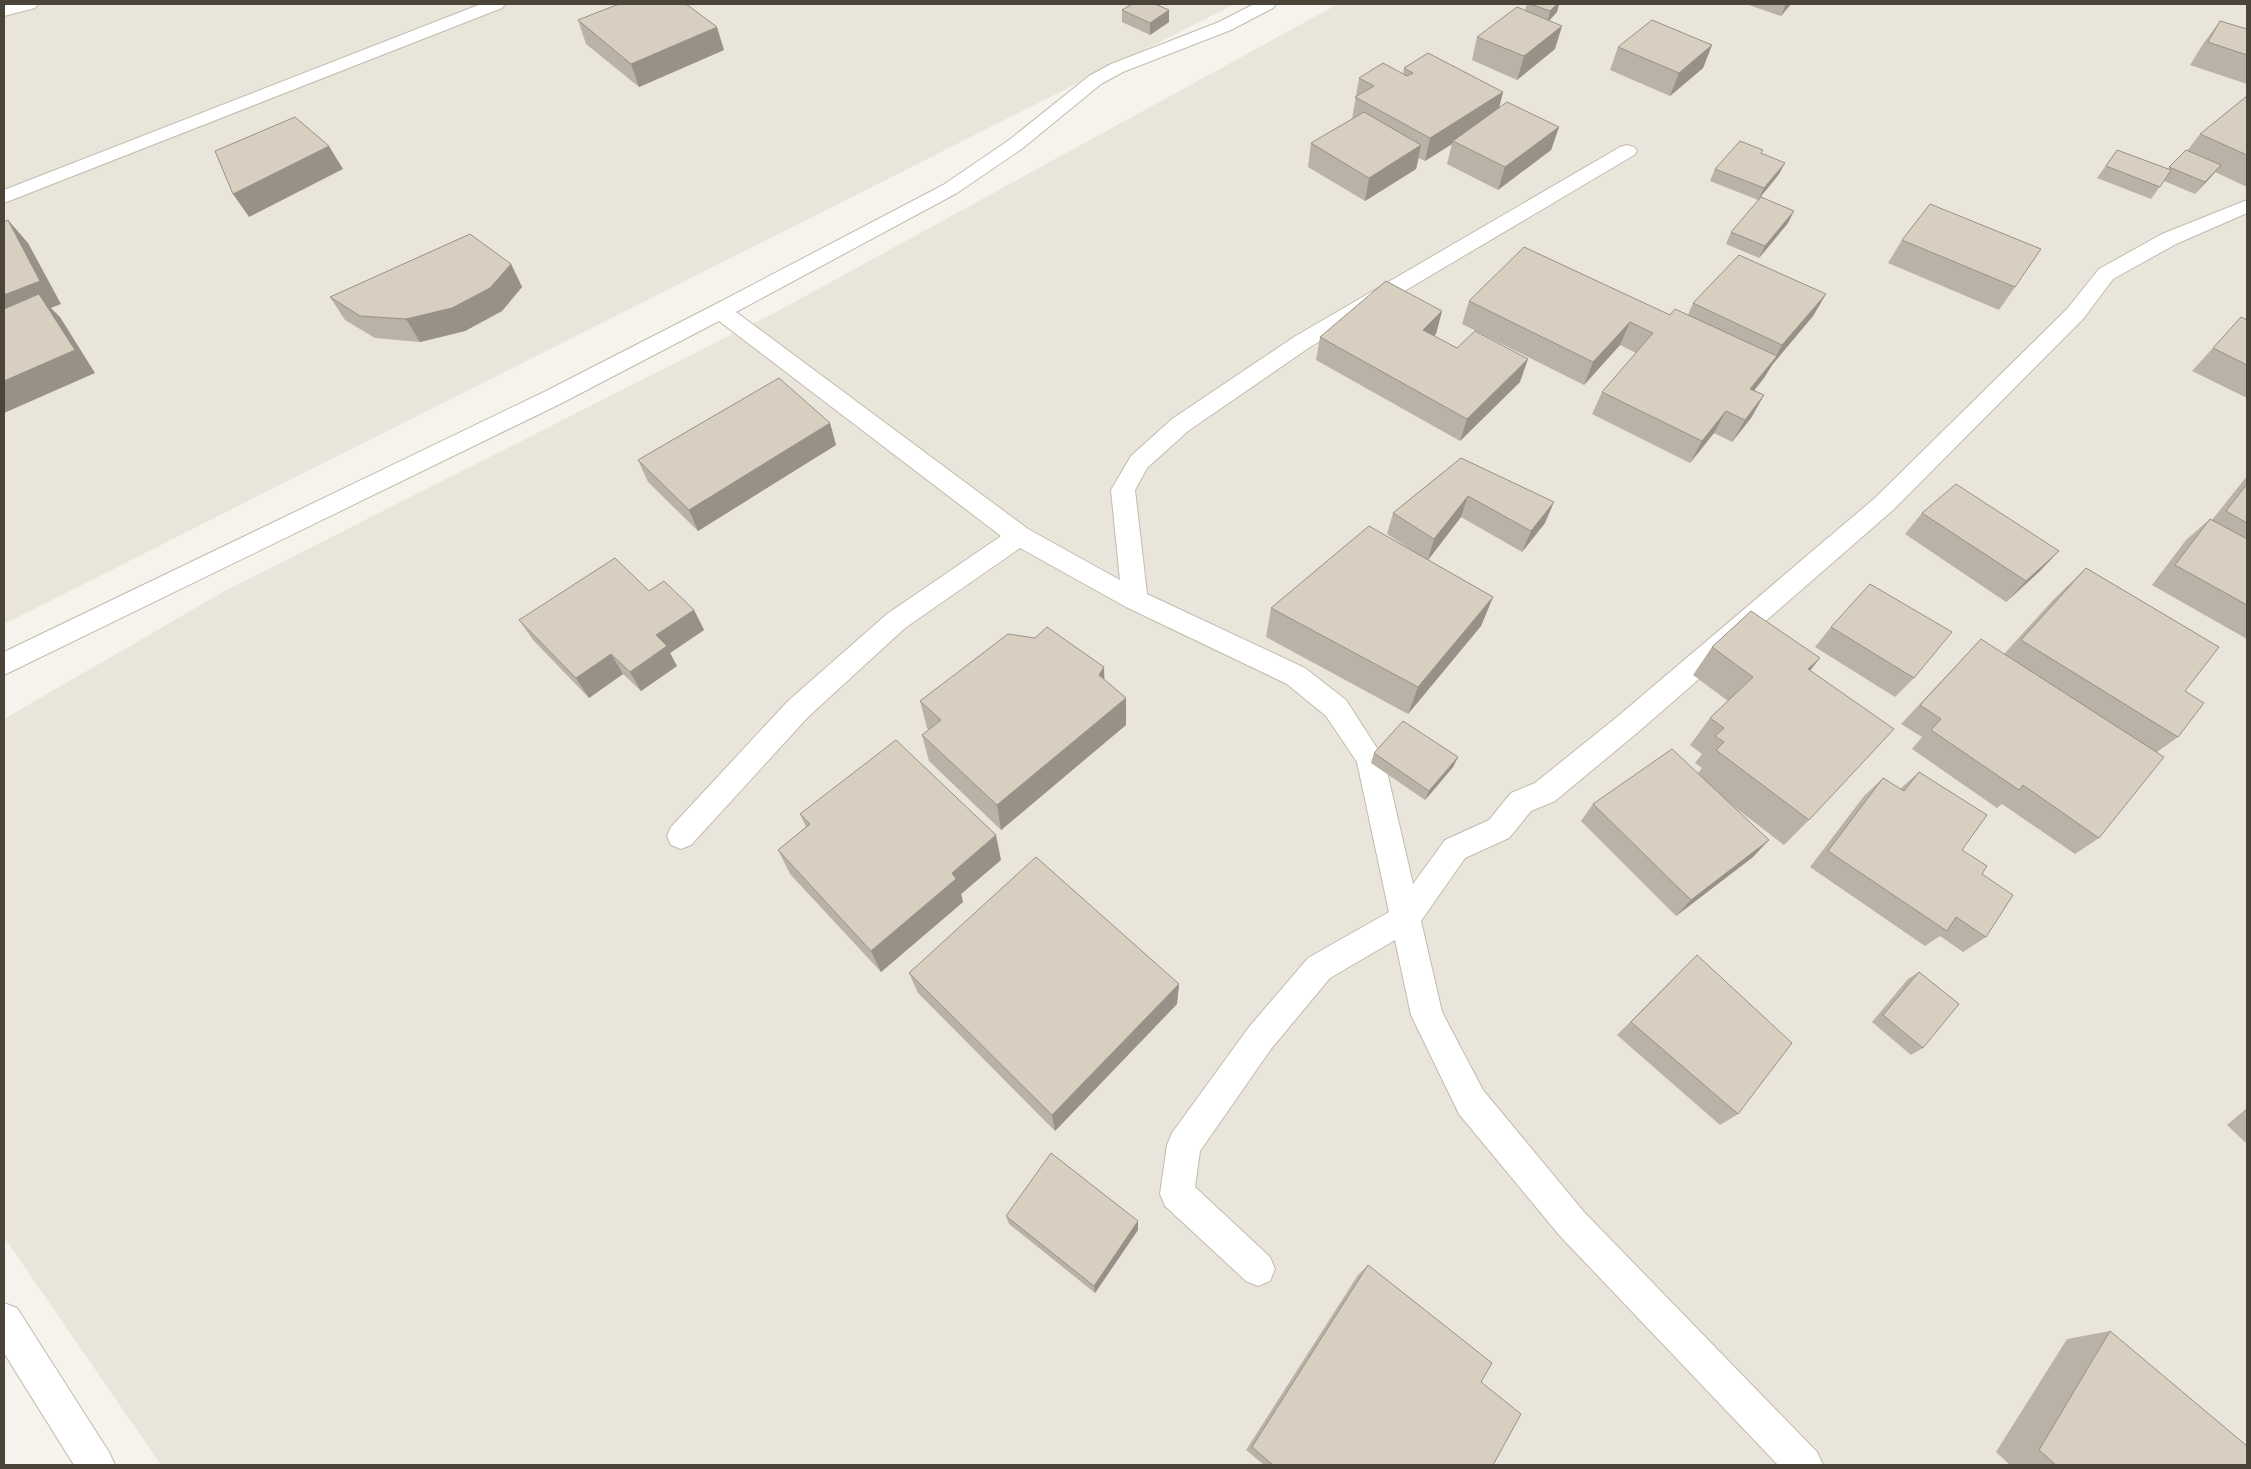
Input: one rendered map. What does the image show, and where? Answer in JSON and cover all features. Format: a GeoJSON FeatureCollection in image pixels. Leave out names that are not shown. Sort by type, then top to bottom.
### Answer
{"type":"FeatureCollection","features":[{"type":"Feature","properties":{"kind":"street"},"geometry":{"type":"LineString","coordinates":[[4,11],[29,4]]}},
{"type":"Feature","properties":{"kind":"street"},"geometry":{"type":"LineString","coordinates":[[4,197],[496,4]]}},
{"type":"Feature","properties":{"kind":"street"},"geometry":{"type":"LineString","coordinates":[[4,664],[543,403],[720,311],[950,190],[1016,144],[1095,80],[1116,68],[1225,26],[1267,4]]}},
{"type":"Feature","properties":{"kind":"street"},"geometry":{"type":"LineString","coordinates":[[1135,600],[1123,490],[1139,462],[1180,424],[1302,342],[1627,151]]}},
{"type":"Feature","properties":{"kind":"street"},"geometry":{"type":"LineString","coordinates":[[1258,1269],[1178,1194],[1184,1145],[1260,1038],[1319,968],[1406,918],[1455,849],[1499,829],[1521,802],[1544,792],[1627,725],[1884,504],[2075,314],[2106,274],[2169,239],[2247,206]]}},
{"type":"Feature","properties":{"kind":"street"},"geometry":{"type":"LineString","coordinates":[[720,311],[1019,536],[1135,600],[1296,676],[1336,708],[1370,759],[1427,1016],[1471,1102],[1572,1224],[1804,1465]]}},
{"type":"Feature","properties":{"kind":"street"},"geometry":{"type":"LineString","coordinates":[[681,836],[798,709],[896,621],[1019,536]]}},
{"type":"Feature","properties":{"kind":"street"},"geometry":{"type":"LineString","coordinates":[[4,1321],[96,1465]]}},
{"type":"Feature","properties":{"kind":"shaded area"},"geometry":{"type":"Polygon","coordinates":[[[4,4],[1235,4],[4,624],[4,4]]]}},
{"type":"Feature","properties":{"kind":"shaded area"},"geometry":{"type":"Polygon","coordinates":[[[1338,4],[2247,4],[2247,1465],[161,1465],[4,1237],[4,719],[223,592],[778,311],[1338,4]]]}},
{"type":"Feature","properties":{"kind":"building"},"geometry":{"type":"Polygon","coordinates":[[[619,4],[686,4],[717,27],[631,64],[578,20],[619,4]]]}},
{"type":"Feature","properties":{"kind":"building"},"geometry":{"type":"Polygon","coordinates":[[[1132,4],[1155,4],[1169,10],[1150,23],[1122,10],[1132,4]]]}},
{"type":"Feature","properties":{"kind":"building"},"geometry":{"type":"Polygon","coordinates":[[[1530,4],[1557,4],[1550,11],[1530,4]]]}},
{"type":"Feature","properties":{"kind":"building"},"geometry":{"type":"Polygon","coordinates":[[[1517,7],[1562,26],[1524,56],[1477,37],[1517,7]]]}},
{"type":"Feature","properties":{"kind":"building"},"geometry":{"type":"Polygon","coordinates":[[[1652,20],[1712,45],[1679,73],[1618,47],[1652,20]]]}},
{"type":"Feature","properties":{"kind":"building"},"geometry":{"type":"Polygon","coordinates":[[[2220,21],[2247,29],[2247,55],[2208,42],[2220,21]]]}},
{"type":"Feature","properties":{"kind":"building"},"geometry":{"type":"Polygon","coordinates":[[[1428,53],[1503,92],[1430,138],[1355,97],[1374,86],[1359,78],[1383,63],[1407,76],[1413,73],[1404,68],[1428,53]]]}},
{"type":"Feature","properties":{"kind":"building"},"geometry":{"type":"Polygon","coordinates":[[[2247,96],[2247,155],[2200,134],[2247,96]]]}},
{"type":"Feature","properties":{"kind":"building"},"geometry":{"type":"Polygon","coordinates":[[[1507,102],[1559,127],[1505,167],[1453,141],[1507,102]]]}},
{"type":"Feature","properties":{"kind":"building"},"geometry":{"type":"Polygon","coordinates":[[[1364,112],[1421,145],[1369,178],[1311,143],[1364,112]]]}},
{"type":"Feature","properties":{"kind":"building"},"geometry":{"type":"Polygon","coordinates":[[[295,117],[329,146],[233,194],[215,151],[295,117]]]}},
{"type":"Feature","properties":{"kind":"building"},"geometry":{"type":"Polygon","coordinates":[[[1740,141],[1763,150],[1761,153],[1785,163],[1764,188],[1715,169],[1740,141]]]}},
{"type":"Feature","properties":{"kind":"building"},"geometry":{"type":"Polygon","coordinates":[[[2117,150],[2171,170],[2160,187],[2106,166],[2117,150]]]}},
{"type":"Feature","properties":{"kind":"building"},"geometry":{"type":"Polygon","coordinates":[[[2186,150],[2221,165],[2205,182],[2169,167],[2186,150]]]}},
{"type":"Feature","properties":{"kind":"building"},"geometry":{"type":"Polygon","coordinates":[[[1761,197],[1794,211],[1765,246],[1731,232],[1761,197]]]}},
{"type":"Feature","properties":{"kind":"building"},"geometry":{"type":"Polygon","coordinates":[[[1930,204],[2041,249],[2015,287],[1902,240],[1930,204]]]}},
{"type":"Feature","properties":{"kind":"building"},"geometry":{"type":"Polygon","coordinates":[[[8,220],[40,281],[4,295],[4,222],[8,220]]]}},
{"type":"Feature","properties":{"kind":"building"},"geometry":{"type":"Polygon","coordinates":[[[470,234],[511,264],[490,288],[452,308],[406,319],[360,316],[330,297],[470,234]]]}},
{"type":"Feature","properties":{"kind":"building"},"geometry":{"type":"Polygon","coordinates":[[[1524,247],[1670,315],[1675,309],[1777,356],[1750,389],[1764,395],[1745,420],[1726,411],[1702,441],[1602,392],[1653,333],[1630,322],[1593,362],[1469,301],[1524,247]]]}},
{"type":"Feature","properties":{"kind":"building"},"geometry":{"type":"Polygon","coordinates":[[[1739,255],[1826,294],[1782,345],[1693,303],[1739,255]]]}},
{"type":"Feature","properties":{"kind":"building"},"geometry":{"type":"Polygon","coordinates":[[[1386,281],[1442,311],[1423,330],[1457,348],[1475,331],[1528,359],[1467,419],[1320,337],[1386,281]]]}},
{"type":"Feature","properties":{"kind":"building"},"geometry":{"type":"Polygon","coordinates":[[[39,294],[75,350],[4,381],[4,309],[39,294]]]}},
{"type":"Feature","properties":{"kind":"building"},"geometry":{"type":"Polygon","coordinates":[[[2241,317],[2247,320],[2247,365],[2213,348],[2241,317]]]}},
{"type":"Feature","properties":{"kind":"building"},"geometry":{"type":"Polygon","coordinates":[[[779,378],[830,423],[689,510],[638,460],[779,378]]]}},
{"type":"Feature","properties":{"kind":"building"},"geometry":{"type":"Polygon","coordinates":[[[1461,458],[1554,502],[1531,531],[1468,496],[1434,539],[1393,513],[1461,458]]]}},
{"type":"Feature","properties":{"kind":"building"},"geometry":{"type":"Polygon","coordinates":[[[1956,484],[2059,551],[2026,581],[1922,513],[1956,484]]]}},
{"type":"Feature","properties":{"kind":"building"},"geometry":{"type":"Polygon","coordinates":[[[2247,484],[2247,523],[2226,511],[2247,484]]]}},
{"type":"Feature","properties":{"kind":"building"},"geometry":{"type":"Polygon","coordinates":[[[2210,519],[2247,539],[2247,605],[2175,565],[2210,519]]]}},
{"type":"Feature","properties":{"kind":"building"},"geometry":{"type":"Polygon","coordinates":[[[1369,526],[1493,597],[1418,687],[1271,608],[1369,526]]]}},
{"type":"Feature","properties":{"kind":"building"},"geometry":{"type":"Polygon","coordinates":[[[615,558],[649,591],[664,581],[694,610],[656,635],[667,646],[630,672],[611,654],[576,678],[519,620],[615,558]]]}},
{"type":"Feature","properties":{"kind":"building"},"geometry":{"type":"Polygon","coordinates":[[[2086,568],[2219,647],[2185,691],[2204,703],[2178,737],[2021,640],[2086,568]]]}},
{"type":"Feature","properties":{"kind":"building"},"geometry":{"type":"Polygon","coordinates":[[[1870,584],[1952,632],[1914,678],[1831,627],[1870,584]]]}},
{"type":"Feature","properties":{"kind":"building"},"geometry":{"type":"Polygon","coordinates":[[[1751,611],[1820,658],[1808,669],[1894,729],[1809,820],[1716,750],[1724,742],[1715,736],[1724,728],[1710,718],[1753,677],[1712,647],[1751,611]]]}},
{"type":"Feature","properties":{"kind":"building"},"geometry":{"type":"Polygon","coordinates":[[[1047,627],[1104,667],[1099,675],[1126,698],[997,805],[922,735],[941,720],[920,701],[1008,634],[1035,638],[1047,627]]]}},
{"type":"Feature","properties":{"kind":"building"},"geometry":{"type":"Polygon","coordinates":[[[1981,639],[2164,757],[2099,838],[2023,785],[2019,790],[1931,730],[1941,719],[1920,705],[1981,639]]]}},
{"type":"Feature","properties":{"kind":"building"},"geometry":{"type":"Polygon","coordinates":[[[1403,721],[1458,757],[1429,791],[1374,753],[1403,721]]]}},
{"type":"Feature","properties":{"kind":"building"},"geometry":{"type":"Polygon","coordinates":[[[896,740],[996,835],[952,873],[956,879],[871,951],[778,850],[810,824],[800,814],[896,740]]]}},
{"type":"Feature","properties":{"kind":"building"},"geometry":{"type":"Polygon","coordinates":[[[1672,749],[1769,840],[1691,900],[1593,804],[1672,749]]]}},
{"type":"Feature","properties":{"kind":"building"},"geometry":{"type":"Polygon","coordinates":[[[1919,772],[1987,815],[1962,850],[1987,866],[1982,874],[2013,895],[1986,937],[1956,917],[1947,931],[1828,851],[1883,778],[1904,791],[1919,772]]]}},
{"type":"Feature","properties":{"kind":"building"},"geometry":{"type":"Polygon","coordinates":[[[1036,857],[1179,984],[1052,1115],[909,973],[1036,857]]]}},
{"type":"Feature","properties":{"kind":"building"},"geometry":{"type":"Polygon","coordinates":[[[1697,955],[1792,1043],[1738,1114],[1631,1022],[1697,955]]]}},
{"type":"Feature","properties":{"kind":"building"},"geometry":{"type":"Polygon","coordinates":[[[1919,972],[1959,1004],[1923,1048],[1883,1015],[1919,972]]]}},
{"type":"Feature","properties":{"kind":"building"},"geometry":{"type":"Polygon","coordinates":[[[1051,1153],[1138,1221],[1094,1286],[1006,1216],[1051,1153]]]}},
{"type":"Feature","properties":{"kind":"building"},"geometry":{"type":"Polygon","coordinates":[[[1368,1265],[1492,1363],[1481,1382],[1521,1414],[1493,1465],[1273,1465],[1252,1447],[1368,1265]]]}},
{"type":"Feature","properties":{"kind":"building"},"geometry":{"type":"Polygon","coordinates":[[[2110,1331],[2247,1446],[2247,1465],[2056,1465],[2039,1450],[2110,1331]]]}}]}
